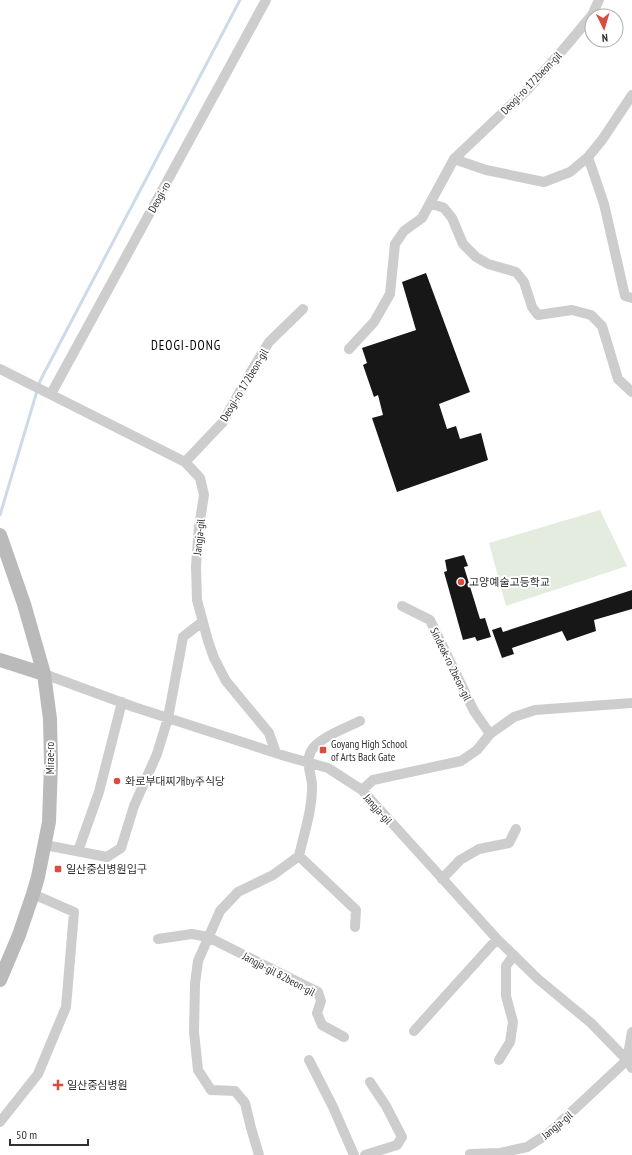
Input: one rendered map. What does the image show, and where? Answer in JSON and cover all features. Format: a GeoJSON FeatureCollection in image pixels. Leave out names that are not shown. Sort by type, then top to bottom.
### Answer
{"type":"FeatureCollection","features":[{"type":"Feature","properties":{"kind":"street","name":"Deogi-ro"},"geometry":{"type":"LineString","coordinates":[[48,393],[266,0]]}},
{"type":"Feature","properties":{"kind":"street","name":"Deogi-ro 172beon-gil"},"geometry":{"type":"LineString","coordinates":[[349,349],[374,322],[390,294],[395,244],[404,231],[422,218],[454,159],[529,88],[567,46],[592,15],[600,0]]}},
{"type":"Feature","properties":{"kind":"street"},"geometry":{"type":"LineString","coordinates":[[454,159],[486,170],[544,182],[570,172],[588,157],[602,140],[632,96]]}},
{"type":"Feature","properties":{"kind":"street"},"geometry":{"type":"LineString","coordinates":[[588,157],[604,204],[625,296],[632,298]]}},
{"type":"Feature","properties":{"kind":"street"},"geometry":{"type":"LineString","coordinates":[[430,203],[444,208],[452,218],[463,244],[476,257],[488,264],[516,272],[524,282],[532,307],[538,315],[572,310],[591,314],[602,326],[618,379],[632,392]]}},
{"type":"Feature","properties":{"kind":"street","name":"Deogi-ro 172beon-gil"},"geometry":{"type":"LineString","coordinates":[[185,462],[223,422],[252,370],[270,342],[303,309]]}},
{"type":"Feature","properties":{"kind":"street","name":"Jangja-gil"},"geometry":{"type":"LineString","coordinates":[[0,369],[185,462],[200,478],[204,496],[199,527],[196,566],[197,600],[202,622],[214,658],[226,681],[269,734],[276,753]]}},
{"type":"Feature","properties":{"kind":"street","name":"Mirae-ro"},"geometry":{"type":"LineString","coordinates":[[0,980],[19,935],[33,894],[45,845],[49,822],[51,764],[50,719],[44,674],[24,604],[1,538]]}},
{"type":"Feature","properties":{"kind":"street","name":"Sindeok-ro 2beon-gil"},"geometry":{"type":"LineString","coordinates":[[402,606],[430,620],[474,711],[490,734]]}},
{"type":"Feature","properties":{"kind":"street"},"geometry":{"type":"LineString","coordinates":[[45,845],[107,857],[121,848],[134,806],[157,754],[168,718],[183,638],[202,622]]}},
{"type":"Feature","properties":{"kind":"street","name":"Jangja-gil"},"geometry":{"type":"LineString","coordinates":[[0,660],[168,718],[307,763],[328,768],[362,790],[497,939],[538,979],[591,1023],[630,1063],[549,1133],[527,1147],[500,1153],[470,1154]]}},
{"type":"Feature","properties":{"kind":"street"},"geometry":{"type":"LineString","coordinates":[[78,851],[99,792],[122,702]]}},
{"type":"Feature","properties":{"kind":"street"},"geometry":{"type":"LineString","coordinates":[[362,790],[373,780],[461,761],[477,750],[490,734],[514,717],[535,710],[632,703]]}},
{"type":"Feature","properties":{"kind":"street"},"geometry":{"type":"LineString","coordinates":[[259,1155],[245,1102],[235,1091],[210,1090],[198,1070],[194,1032],[195,984],[198,961],[220,911],[238,892],[273,875],[298,856],[310,805],[312,784],[307,763],[311,751],[322,740],[360,721]]}},
{"type":"Feature","properties":{"kind":"street"},"geometry":{"type":"LineString","coordinates":[[442,879],[460,860],[479,849],[509,843],[516,829]]}},
{"type":"Feature","properties":{"kind":"street"},"geometry":{"type":"LineString","coordinates":[[298,856],[356,910],[355,927]]}},
{"type":"Feature","properties":{"kind":"street"},"geometry":{"type":"LineString","coordinates":[[0,1122],[38,1074],[66,1007],[74,912],[33,894]]}},
{"type":"Feature","properties":{"kind":"street","name":"Jangja-gil 82beon-gil"},"geometry":{"type":"LineString","coordinates":[[158,938],[192,934],[208,938],[318,992],[321,1001],[317,1013],[322,1025],[344,1037]]}},
{"type":"Feature","properties":{"kind":"street"},"geometry":{"type":"LineString","coordinates":[[414,1031],[497,939]]}},
{"type":"Feature","properties":{"kind":"street"},"geometry":{"type":"LineString","coordinates":[[499,1060],[510,1042],[513,1022],[506,996],[506,966],[514,955]]}},
{"type":"Feature","properties":{"kind":"street"},"geometry":{"type":"LineString","coordinates":[[630,1063],[632,1032]]}},
{"type":"Feature","properties":{"kind":"street"},"geometry":{"type":"LineString","coordinates":[[309,1060],[333,1107],[354,1155]]}},
{"type":"Feature","properties":{"kind":"street"},"geometry":{"type":"LineString","coordinates":[[365,1155],[397,1145],[402,1137],[386,1106],[370,1082]]}},
{"type":"Feature","properties":{"kind":"shaded area"},"geometry":{"type":"Polygon","coordinates":[[[600,510],[627,566],[506,606],[489,543],[600,510]]]}},
{"type":"Feature","properties":{"kind":"building"},"geometry":{"type":"Polygon","coordinates":[[[426,273],[470,392],[439,404],[447,429],[456,426],[460,439],[481,433],[488,460],[397,492],[372,418],[383,415],[378,395],[374,397],[363,365],[367,363],[362,348],[416,330],[402,282],[426,273]]]}},
{"type":"Feature","properties":{"kind":"building"},"geometry":{"type":"Polygon","coordinates":[[[464,555],[468,566],[464,567],[480,619],[485,618],[491,637],[477,641],[475,637],[463,640],[444,572],[447,571],[445,560],[464,555]]]}},
{"type":"Feature","properties":{"kind":"building"},"geometry":{"type":"Polygon","coordinates":[[[632,590],[632,609],[594,620],[596,631],[567,641],[562,631],[512,648],[514,654],[502,658],[492,630],[501,627],[503,632],[632,590]]]}},
{"type":"Feature","properties":{"kind":"waterway"},"geometry":{"type":"LineString","coordinates":[[0,515],[40,381],[240,0]]}},
{"type":"Feature","properties":{"kind":"place","name":"고양예술고등학교"},"geometry":{"type":"Point","coordinates":[461,582]}},
{"type":"Feature","properties":{"kind":"place","name":"Goyang High School of Arts Back Gate"},"geometry":{"type":"Point","coordinates":[323,750]}},
{"type":"Feature","properties":{"kind":"place","name":"화로부대찌개by주식당"},"geometry":{"type":"Point","coordinates":[117,781]}},
{"type":"Feature","properties":{"kind":"place","name":"일산중심병원입구"},"geometry":{"type":"Point","coordinates":[58,869]}},
{"type":"Feature","properties":{"kind":"place","name":"일산중심병원"},"geometry":{"type":"Point","coordinates":[58,1085]}},
{"type":"Feature","properties":{"kind":"district","name":"DEOGI-DONG"},"geometry":{"type":"Point","coordinates":[186,345]}}]}
